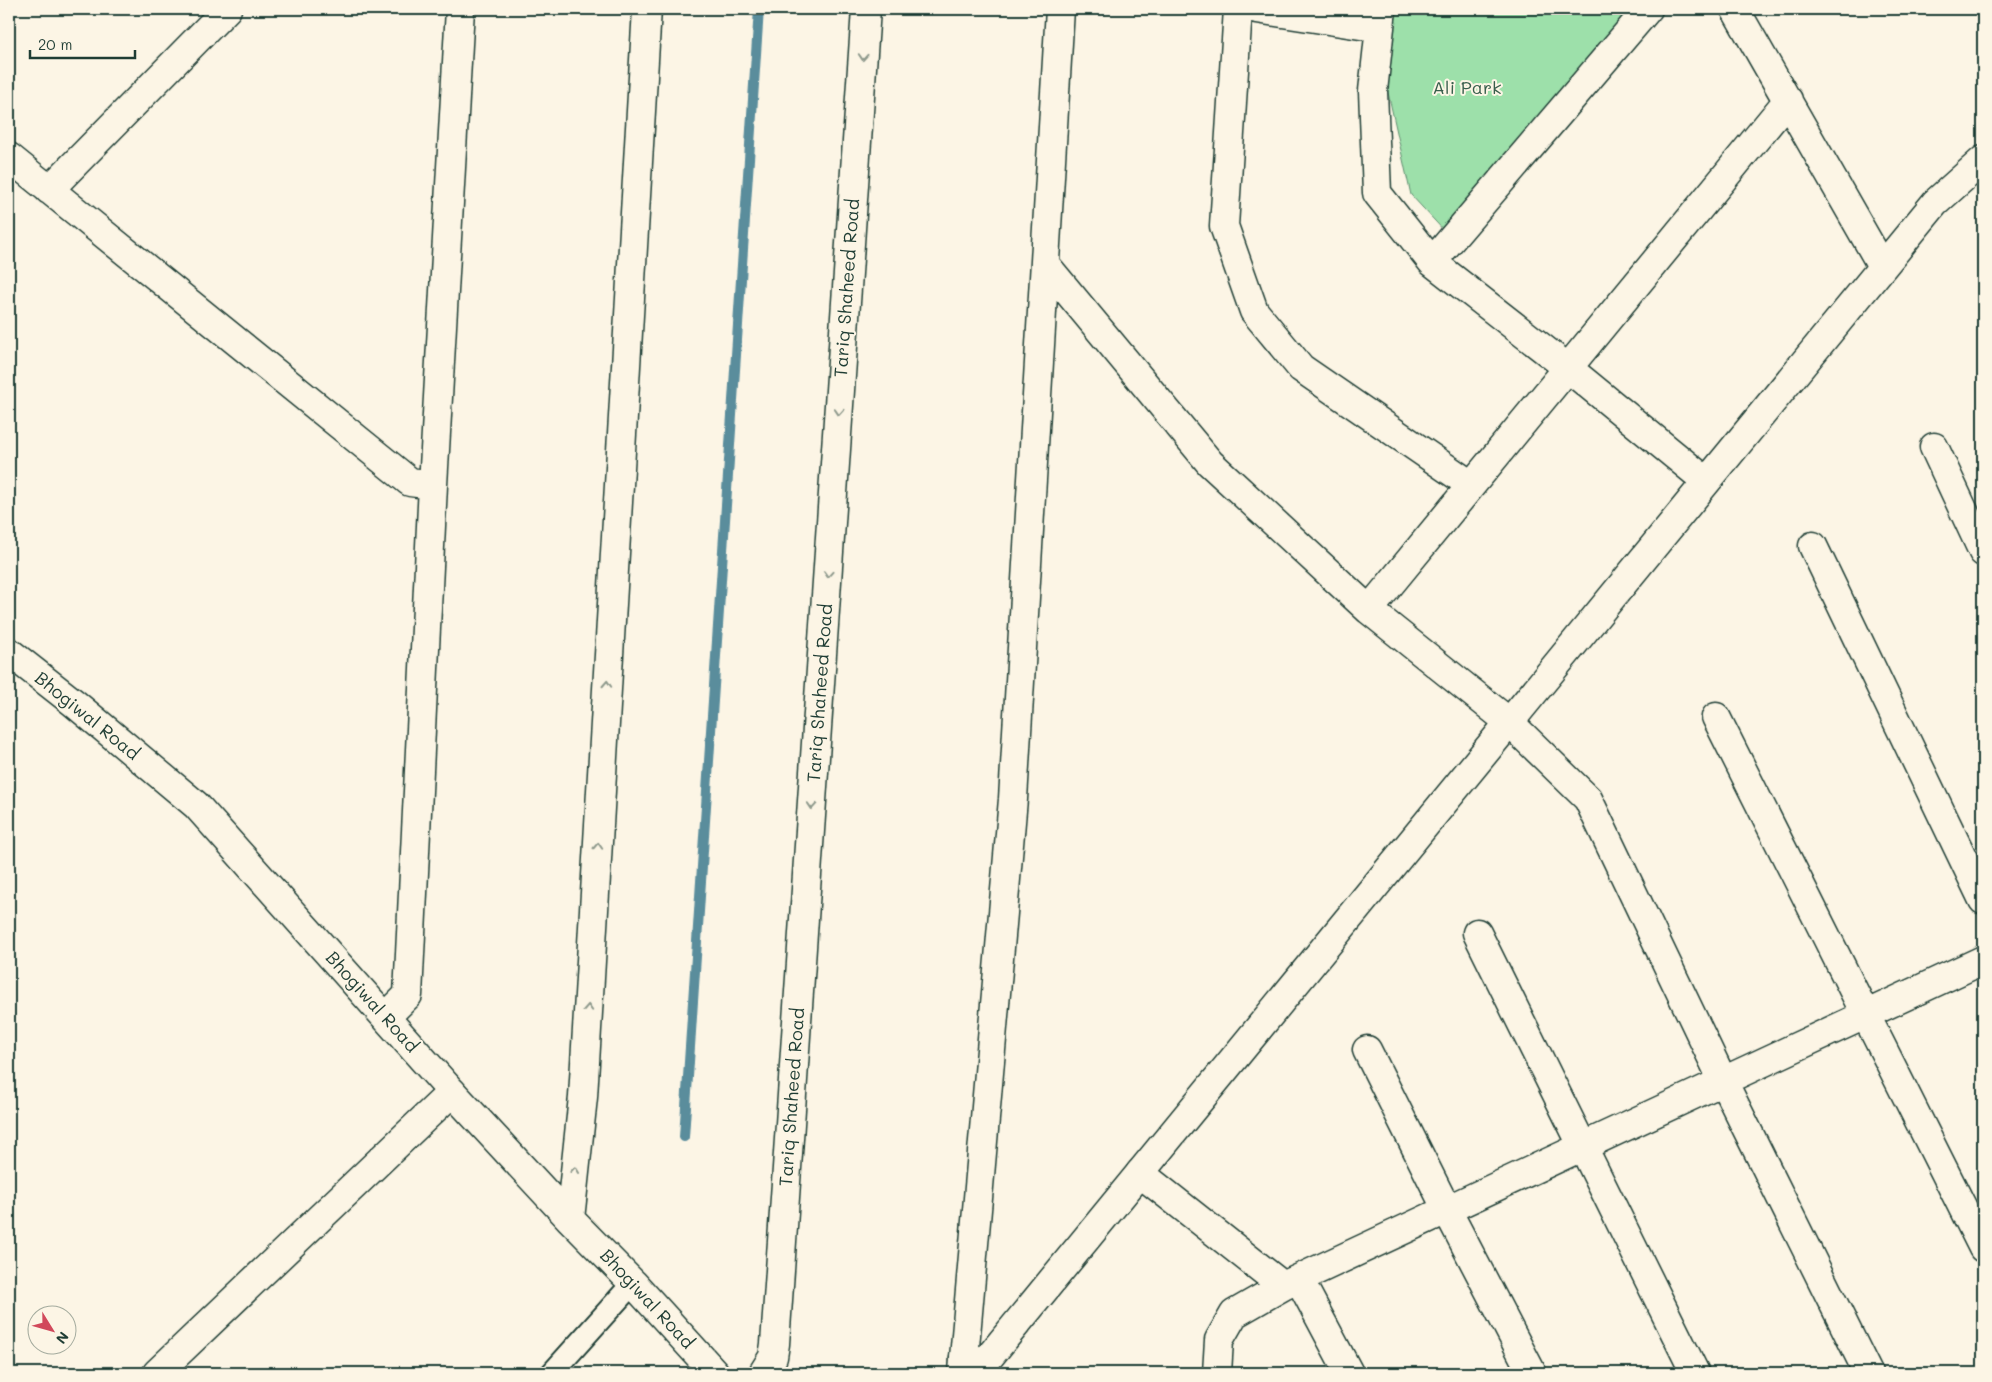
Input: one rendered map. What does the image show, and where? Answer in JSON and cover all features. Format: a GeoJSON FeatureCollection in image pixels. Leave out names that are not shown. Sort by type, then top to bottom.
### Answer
{"type":"FeatureCollection","features":[{"type":"Feature","properties":{"kind":"street"},"geometry":{"type":"LineString","coordinates":[[49,190],[227,9]]}},
{"type":"Feature","properties":{"kind":"street"},"geometry":{"type":"LineString","coordinates":[[386,1017],[408,994],[433,485],[460,9]]}},
{"type":"Feature","properties":{"kind":"street"},"geometry":{"type":"LineString","coordinates":[[570,1219],[583,1097],[647,9]]}},
{"type":"Feature","properties":{"kind":"street","name":"Tariq Shaheed Road"},"geometry":{"type":"LineString","coordinates":[[763,1373],[773,1357],[776,1334],[866,9]]}},
{"type":"Feature","properties":{"kind":"street"},"geometry":{"type":"LineString","coordinates":[[1060,9],[1013,799],[964,1366],[986,1361],[1882,266],[1935,203],[1983,160]]}},
{"type":"Feature","properties":{"kind":"street"},"geometry":{"type":"LineString","coordinates":[[1238,9],[1224,226],[1254,311],[1301,368],[1471,485]]}},
{"type":"Feature","properties":{"kind":"street"},"geometry":{"type":"LineString","coordinates":[[1257,9],[1381,19],[1373,91],[1377,193],[1432,262],[1568,368],[1706,481]]}},
{"type":"Feature","properties":{"kind":"street"},"geometry":{"type":"LineString","coordinates":[[1432,262],[1648,9]]}},
{"type":"Feature","properties":{"kind":"street"},"geometry":{"type":"LineString","coordinates":[[1735,9],[1882,266]]}},
{"type":"Feature","properties":{"kind":"street"},"geometry":{"type":"LineString","coordinates":[[1369,610],[1788,100]]}},
{"type":"Feature","properties":{"kind":"street"},"geometry":{"type":"LineString","coordinates":[[9,157],[410,482],[433,485]]}},
{"type":"Feature","properties":{"kind":"street"},"geometry":{"type":"LineString","coordinates":[[1045,264],[1210,463],[1369,610],[1509,722],[1588,799],[1723,1081],[1868,1373]]}},
{"type":"Feature","properties":{"kind":"street"},"geometry":{"type":"LineString","coordinates":[[1934,447],[1983,552]]}},
{"type":"Feature","properties":{"kind":"street"},"geometry":{"type":"LineString","coordinates":[[1813,546],[1983,900]]}},
{"type":"Feature","properties":{"kind":"street","name":"Bhogiwal Road"},"geometry":{"type":"LineString","coordinates":[[9,652],[74,703],[196,805],[452,1092],[570,1219],[633,1283],[715,1373]]}},
{"type":"Feature","properties":{"kind":"street"},"geometry":{"type":"LineString","coordinates":[[1716,717],[1983,1248]]}},
{"type":"Feature","properties":{"kind":"street"},"geometry":{"type":"LineString","coordinates":[[1477,933],[1695,1373]]}},
{"type":"Feature","properties":{"kind":"street"},"geometry":{"type":"LineString","coordinates":[[1217,1373],[1219,1340],[1234,1314],[1291,1283],[1983,960]]}},
{"type":"Feature","properties":{"kind":"street"},"geometry":{"type":"LineString","coordinates":[[1367,1050],[1446,1210],[1532,1373]]}},
{"type":"Feature","properties":{"kind":"street"},"geometry":{"type":"LineString","coordinates":[[157,1373],[452,1092]]}},
{"type":"Feature","properties":{"kind":"street"},"geometry":{"type":"LineString","coordinates":[[1140,1173],[1291,1283],[1349,1373]]}},
{"type":"Feature","properties":{"kind":"lane"},"geometry":{"type":"LineString","coordinates":[[552,1373],[633,1283]]}},
{"type":"Feature","properties":{"kind":"green space","name":"Ali Park"},"geometry":{"type":"Polygon","coordinates":[[[1393,9],[1637,9],[1447,234],[1411,195],[1387,88],[1393,9]]]}},
{"type":"Feature","properties":{"kind":"waterway"},"geometry":{"type":"LineString","coordinates":[[684,1137],[759,9]]}}]}
